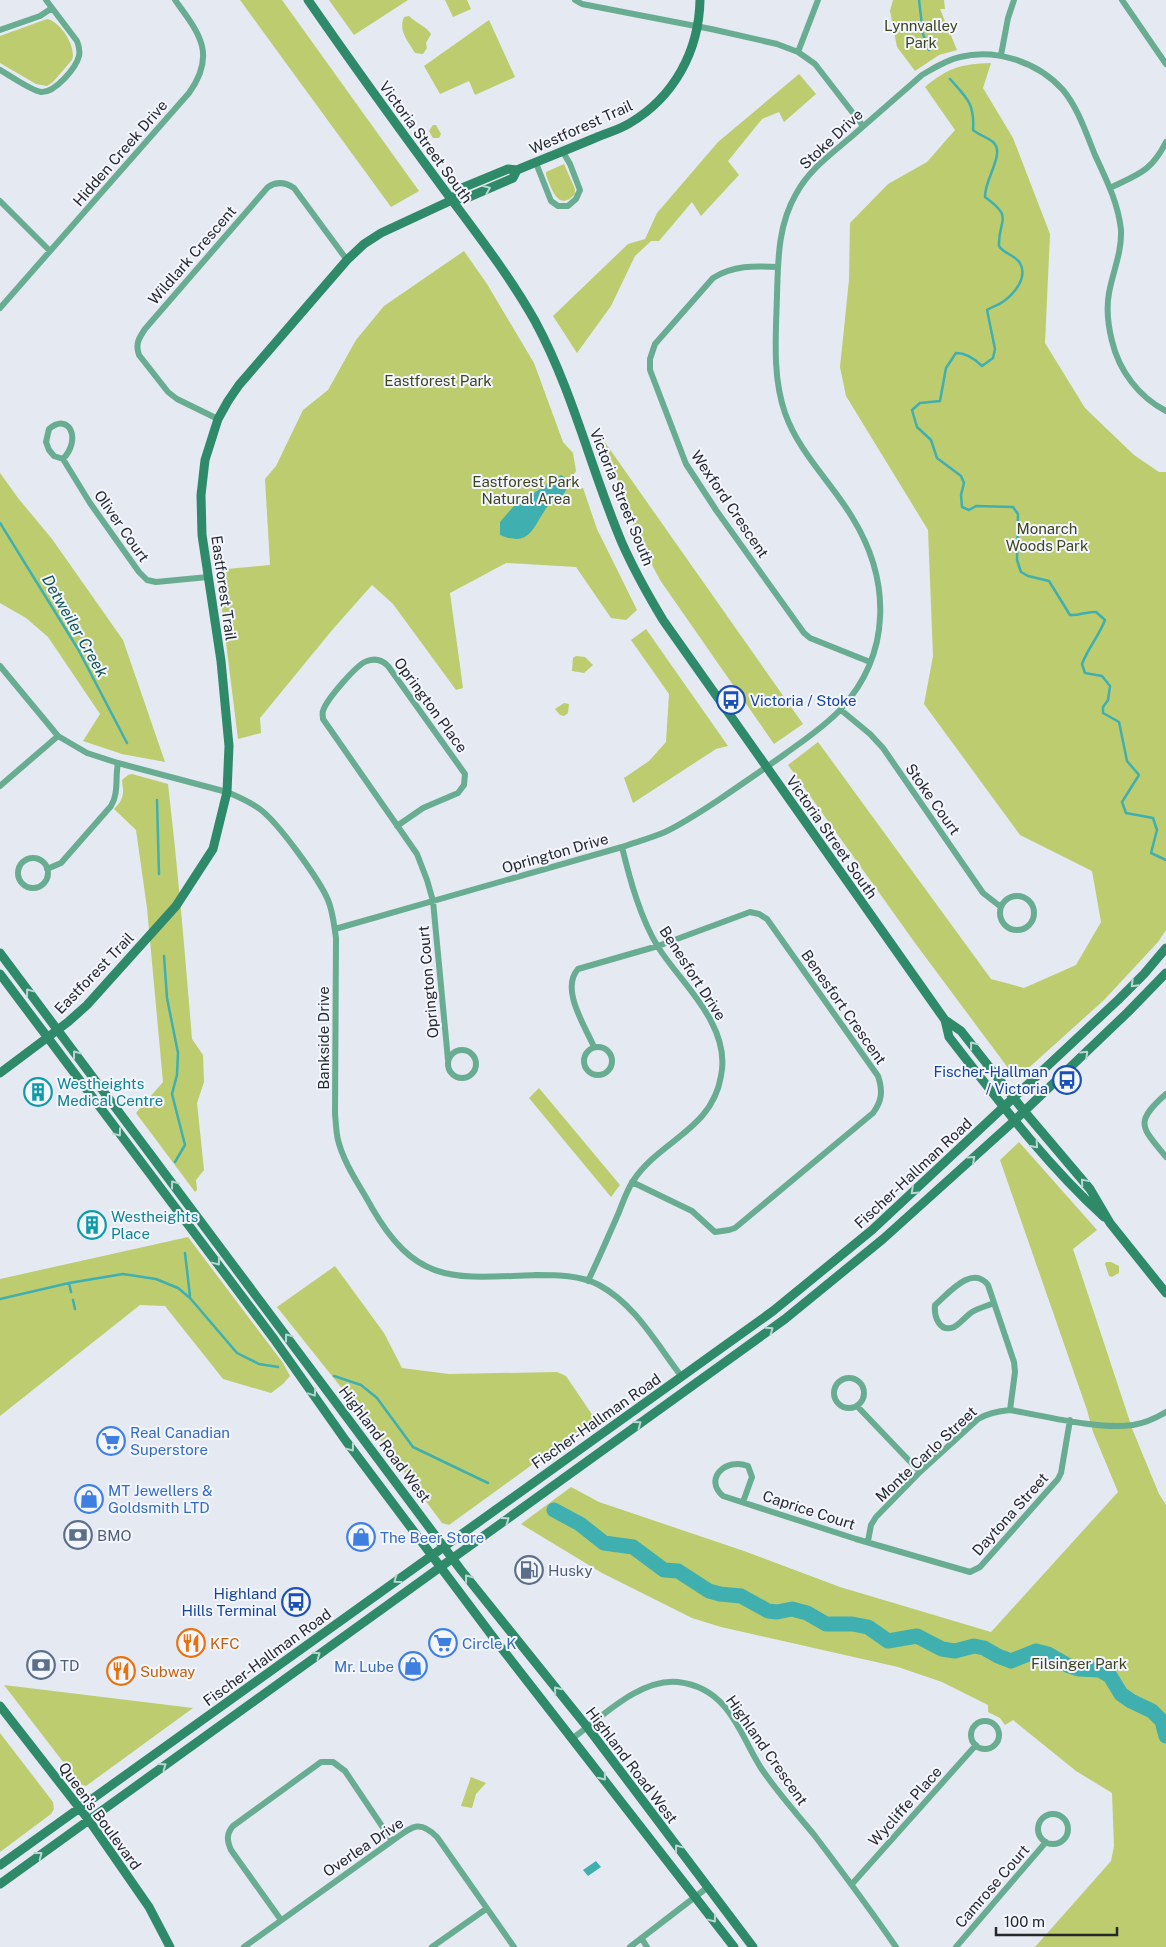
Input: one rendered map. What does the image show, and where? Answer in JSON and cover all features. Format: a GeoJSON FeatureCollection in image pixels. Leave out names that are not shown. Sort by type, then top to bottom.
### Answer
{"type":"FeatureCollection","features":[{"type":"Feature","properties":{"kind":"main road","name":"Victoria Street South"},"geometry":{"type":"LineString","coordinates":[[308,0],[522,299],[544,340],[622,543],[662,620],[945,1020],[950,1037],[1014,1121],[1082,1197],[1110,1223]]}},
{"type":"Feature","properties":{"kind":"main road","name":"Westforest Trail"},"geometry":{"type":"LineString","coordinates":[[452,200],[469,197],[513,178],[517,170],[628,124],[646,112],[661,99],[678,78],[690,54],[698,26],[700,0]]}},
{"type":"Feature","properties":{"kind":"main road","name":"Eastforest Trail"},"geometry":{"type":"LineString","coordinates":[[0,1073],[58,1030],[87,1005],[176,906],[213,849],[228,792],[229,746],[221,661],[202,535],[201,494],[205,460],[218,419],[239,385],[347,260],[364,244],[381,233],[452,200]]}},
{"type":"Feature","properties":{"kind":"main road","name":"Fischer-Hallman Road"},"geometry":{"type":"LineString","coordinates":[[0,1865],[772,1311],[872,1230],[1124,994],[1166,948]]}},
{"type":"Feature","properties":{"kind":"main road","name":"Highland Road West"},"geometry":{"type":"LineString","coordinates":[[0,953],[452,1558],[588,1728],[753,1947]]}},
{"type":"Feature","properties":{"kind":"main road","name":"Fischer-Hallman Road"},"geometry":{"type":"LineString","coordinates":[[0,1884],[785,1319],[884,1239],[1024,1112],[1166,973]]}},
{"type":"Feature","properties":{"kind":"main road","name":"Highland Road West"},"geometry":{"type":"LineString","coordinates":[[0,974],[227,1275],[298,1371],[346,1441],[440,1567],[734,1947]]}},
{"type":"Feature","properties":{"kind":"main road","name":"Victoria Street South"},"geometry":{"type":"LineString","coordinates":[[945,1020],[961,1030],[1024,1112],[1090,1189],[1110,1223],[1166,1293]]}},
{"type":"Feature","properties":{"kind":"main road","name":"Queen's Boulevard"},"geometry":{"type":"LineString","coordinates":[[0,1706],[79,1807],[149,1907],[170,1947]]}},
{"type":"Feature","properties":{"kind":"street"},"geometry":{"type":"LineString","coordinates":[[0,70],[40,92],[47,92],[56,88],[77,62],[79,48],[76,41],[46,0]]}},
{"type":"Feature","properties":{"kind":"street","name":"Hidden Creek Drive"},"geometry":{"type":"LineString","coordinates":[[0,308],[189,93],[198,80],[203,62],[202,45],[198,32],[175,0]]}},
{"type":"Feature","properties":{"kind":"street"},"geometry":{"type":"LineString","coordinates":[[575,0],[582,4],[698,26],[777,44],[798,52],[815,64],[863,126]]}},
{"type":"Feature","properties":{"kind":"street"},"geometry":{"type":"LineString","coordinates":[[798,52],[818,0]]}},
{"type":"Feature","properties":{"kind":"street"},"geometry":{"type":"LineString","coordinates":[[1001,55],[1008,18],[1014,0]]}},
{"type":"Feature","properties":{"kind":"street"},"geometry":{"type":"LineString","coordinates":[[1122,0],[1166,64]]}},
{"type":"Feature","properties":{"kind":"street"},"geometry":{"type":"LineString","coordinates":[[0,30],[40,16],[52,8]]}},
{"type":"Feature","properties":{"kind":"street","name":"Stoke Drive"},"geometry":{"type":"LineString","coordinates":[[766,767],[824,725],[841,710],[860,685],[870,662],[880,626],[881,605],[873,559],[852,516],[799,444],[784,412],[777,376],[780,239],[785,219],[795,195],[805,180],[823,161],[922,75],[938,65],[958,57],[972,54],[1001,55],[1020,61],[1051,78],[1063,91],[1075,109],[1118,209],[1121,232],[1119,256],[1108,306],[1108,324],[1112,344],[1120,365],[1134,387],[1151,402],[1165,408]]}},
{"type":"Feature","properties":{"kind":"street"},"geometry":{"type":"LineString","coordinates":[[1110,188],[1142,173],[1159,156],[1166,142]]}},
{"type":"Feature","properties":{"kind":"street"},"geometry":{"type":"LineString","coordinates":[[536,163],[551,201],[558,206],[568,206],[576,199],[580,190],[563,152]]}},
{"type":"Feature","properties":{"kind":"street","name":"Wildlark Crescent"},"geometry":{"type":"LineString","coordinates":[[218,419],[177,399],[168,392],[139,355],[137,348],[138,340],[145,329],[272,184],[284,183],[294,188],[347,260]]}},
{"type":"Feature","properties":{"kind":"street"},"geometry":{"type":"LineString","coordinates":[[0,201],[50,251]]}},
{"type":"Feature","properties":{"kind":"street","name":"Wexford Crescent"},"geometry":{"type":"LineString","coordinates":[[778,267],[740,267],[713,278],[655,344],[650,359],[650,370],[686,464],[716,510],[804,633],[810,638],[870,662]]}},
{"type":"Feature","properties":{"kind":"street","name":"Oliver Court"},"geometry":{"type":"LineString","coordinates":[[62,459],[70,452],[73,436],[70,429],[59,424],[49,429],[46,442],[54,456],[62,459],[90,504],[139,572],[148,580],[156,582],[208,577]]}},
{"type":"Feature","properties":{"kind":"street","name":"Oprington Place"},"geometry":{"type":"LineString","coordinates":[[398,826],[424,808],[458,794],[464,785],[464,774],[388,666],[384,662],[372,659],[359,665],[330,699],[323,711],[322,719],[417,854],[433,901]]}},
{"type":"Feature","properties":{"kind":"street","name":"Bankside Drive"},"geometry":{"type":"LineString","coordinates":[[0,666],[58,736],[88,753],[118,763],[228,792],[243,798],[261,810],[277,826],[321,887],[333,916],[336,938],[335,1114],[337,1138],[342,1155],[384,1229],[407,1254],[424,1265],[450,1275],[482,1277],[552,1275],[588,1281],[599,1285],[632,1311],[682,1377]]}},
{"type":"Feature","properties":{"kind":"street","name":"Stoke Court"},"geometry":{"type":"LineString","coordinates":[[841,710],[870,734],[883,748],[983,893],[1001,907]]}},
{"type":"Feature","properties":{"kind":"street"},"geometry":{"type":"LineString","coordinates":[[0,786],[58,736]]}},
{"type":"Feature","properties":{"kind":"street"},"geometry":{"type":"LineString","coordinates":[[47,869],[61,863],[111,806],[116,798],[118,763]]}},
{"type":"Feature","properties":{"kind":"street","name":"Oprington Drive"},"geometry":{"type":"LineString","coordinates":[[335,929],[622,847],[665,832],[689,820],[766,767]]}},
{"type":"Feature","properties":{"kind":"street","name":"Benesfort Drive"},"geometry":{"type":"LineString","coordinates":[[588,1281],[632,1182],[651,1160],[691,1128],[710,1108],[720,1084],[722,1070],[720,1041],[711,1020],[658,946],[642,910],[622,847]]}},
{"type":"Feature","properties":{"kind":"street"},"geometry":{"type":"LineString","coordinates":[[27,859],[42,861],[47,869],[46,881],[37,887],[24,885],[18,876],[18,869],[21,863],[27,859]]}},
{"type":"Feature","properties":{"kind":"street","name":"Stoke Court"},"geometry":{"type":"LineString","coordinates":[[1012,896],[1025,897],[1032,903],[1034,917],[1029,925],[1024,928],[1012,929],[1002,922],[1000,916],[1001,907],[1004,901],[1012,896]]}},
{"type":"Feature","properties":{"kind":"street","name":"Oprington Court"},"geometry":{"type":"LineString","coordinates":[[433,901],[448,1060],[450,1071],[460,1078],[470,1076],[476,1067],[474,1056],[470,1051],[464,1049],[456,1050],[448,1060]]}},
{"type":"Feature","properties":{"kind":"street","name":"Benesfort Crescent"},"geometry":{"type":"LineString","coordinates":[[632,1182],[692,1211],[715,1232],[735,1228],[873,1113],[881,1096],[878,1076],[767,919],[759,914],[750,912],[658,946]]}},
{"type":"Feature","properties":{"kind":"street"},"geometry":{"type":"LineString","coordinates":[[594,1047],[571,991],[572,977],[578,969],[585,966],[658,946]]}},
{"type":"Feature","properties":{"kind":"street"},"geometry":{"type":"LineString","coordinates":[[594,1047],[604,1048],[612,1055],[611,1068],[602,1075],[590,1073],[584,1065],[587,1052],[594,1047]]}},
{"type":"Feature","properties":{"kind":"street"},"geometry":{"type":"LineString","coordinates":[[1166,1094],[1149,1109],[1144,1125],[1148,1135],[1166,1158]]}},
{"type":"Feature","properties":{"kind":"street"},"geometry":{"type":"LineString","coordinates":[[994,1303],[974,1312],[953,1327],[946,1328],[940,1325],[934,1314],[935,1305],[968,1278],[975,1276],[984,1280],[988,1285],[1014,1362],[1016,1372],[1010,1410]]}},
{"type":"Feature","properties":{"kind":"street"},"geometry":{"type":"LineString","coordinates":[[850,1378],[862,1385],[864,1397],[857,1406],[845,1407],[837,1402],[834,1391],[840,1382],[850,1378]]}},
{"type":"Feature","properties":{"kind":"street"},"geometry":{"type":"LineString","coordinates":[[857,1406],[920,1472]]}},
{"type":"Feature","properties":{"kind":"street","name":"Monte Carlo Street"},"geometry":{"type":"LineString","coordinates":[[868,1541],[876,1517],[920,1472],[978,1419],[997,1411],[1010,1410],[1107,1426],[1133,1425],[1166,1412]]}},
{"type":"Feature","properties":{"kind":"street","name":"Daytona Street"},"geometry":{"type":"LineString","coordinates":[[868,1541],[964,1571],[975,1570],[980,1567],[1058,1479],[1061,1473],[1070,1420]]}},
{"type":"Feature","properties":{"kind":"street","name":"Caprice Court"},"geometry":{"type":"LineString","coordinates":[[743,1502],[752,1477],[748,1466],[739,1462],[728,1464],[720,1470],[715,1481],[717,1490],[723,1496],[868,1541]]}},
{"type":"Feature","properties":{"kind":"street","name":"Highland Crescent"},"geometry":{"type":"LineString","coordinates":[[574,1738],[632,1694],[657,1683],[677,1682],[697,1687],[712,1695],[724,1706],[742,1732],[762,1768],[852,1884],[896,1947]]}},
{"type":"Feature","properties":{"kind":"street"},"geometry":{"type":"LineString","coordinates":[[982,1722],[994,1724],[999,1732],[996,1744],[988,1749],[980,1748],[976,1745],[972,1737],[972,1731],[976,1725],[982,1722]]}},
{"type":"Feature","properties":{"kind":"street","name":"Wycliffe Place"},"geometry":{"type":"LineString","coordinates":[[852,1884],[976,1745]]}},
{"type":"Feature","properties":{"kind":"street"},"geometry":{"type":"LineString","coordinates":[[281,1920],[231,1850],[228,1832],[233,1826],[321,1762],[333,1762],[345,1771],[392,1840]]}},
{"type":"Feature","properties":{"kind":"street","name":"Camrose Court"},"geometry":{"type":"LineString","coordinates":[[1050,1814],[1060,1816],[1066,1820],[1068,1833],[1061,1842],[1051,1844],[1046,1842],[1039,1832],[1042,1820],[1050,1814]]}},
{"type":"Feature","properties":{"kind":"street","name":"Overlea Drive"},"geometry":{"type":"LineString","coordinates":[[244,1947],[392,1840],[411,1828],[420,1826],[428,1828],[437,1837],[514,1947]]}},
{"type":"Feature","properties":{"kind":"street","name":"Camrose Court"},"geometry":{"type":"LineString","coordinates":[[956,1947],[1046,1842]]}},
{"type":"Feature","properties":{"kind":"street"},"geometry":{"type":"LineString","coordinates":[[630,1947],[708,1887]]}},
{"type":"Feature","properties":{"kind":"street"},"geometry":{"type":"LineString","coordinates":[[432,1947],[486,1909]]}},
{"type":"Feature","properties":{"kind":"street"},"geometry":{"type":"LineString","coordinates":[[642,1939],[647,1947]]}},
{"type":"Feature","properties":{"kind":"green space"},"geometry":{"type":"Polygon","coordinates":[[[240,0],[282,0],[419,191],[391,207],[240,0]]]}},
{"type":"Feature","properties":{"kind":"green space"},"geometry":{"type":"Polygon","coordinates":[[[329,0],[408,0],[354,35],[329,0]]]}},
{"type":"Feature","properties":{"kind":"green space"},"geometry":{"type":"Polygon","coordinates":[[[445,0],[467,0],[471,9],[453,17],[445,0]]]}},
{"type":"Feature","properties":{"kind":"green space","name":"Lynnvalley Park"},"geometry":{"type":"Polygon","coordinates":[[[893,0],[944,0],[945,9],[940,9],[957,50],[939,55],[915,71],[897,47],[890,11],[893,0]]]}},
{"type":"Feature","properties":{"kind":"green space"},"geometry":{"type":"Polygon","coordinates":[[[409,16],[431,34],[423,54],[415,53],[403,31],[402,22],[404,17],[409,16]]]}},
{"type":"Feature","properties":{"kind":"green space"},"geometry":{"type":"Polygon","coordinates":[[[47,19],[62,29],[70,42],[73,55],[72,60],[53,82],[47,86],[36,84],[0,63],[0,36],[47,19]]]}},
{"type":"Feature","properties":{"kind":"green space"},"geometry":{"type":"Polygon","coordinates":[[[489,20],[515,77],[475,95],[469,81],[440,94],[424,66],[489,20]]]}},
{"type":"Feature","properties":{"kind":"green space","name":"Monarch Woods Park"},"geometry":{"type":"Polygon","coordinates":[[[991,63],[983,88],[1013,138],[1050,234],[1045,343],[1085,408],[1134,455],[1159,472],[1166,472],[1166,930],[1158,942],[1104,1000],[1023,1073],[1014,1076],[915,943],[788,765],[818,742],[991,979],[1024,988],[1076,965],[1101,922],[1092,871],[1020,835],[924,704],[933,656],[928,530],[846,396],[840,367],[849,280],[850,223],[888,184],[927,162],[955,130],[925,87],[941,75],[955,68],[971,64],[991,63]]]}},
{"type":"Feature","properties":{"kind":"green space"},"geometry":{"type":"Polygon","coordinates":[[[799,74],[816,94],[784,122],[779,112],[762,119],[728,161],[739,175],[701,216],[692,202],[659,241],[651,241],[635,256],[611,306],[577,353],[553,316],[628,244],[645,239],[657,213],[718,142],[799,74]]]}},
{"type":"Feature","properties":{"kind":"green space"},"geometry":{"type":"Polygon","coordinates":[[[433,125],[436,125],[441,134],[439,138],[433,138],[429,131],[433,125]]]}},
{"type":"Feature","properties":{"kind":"green space"},"geometry":{"type":"Polygon","coordinates":[[[564,164],[575,189],[575,194],[564,201],[556,196],[546,172],[564,164]]]}},
{"type":"Feature","properties":{"kind":"green space","name":"Eastforest Park"},"geometry":{"type":"Polygon","coordinates":[[[464,251],[487,284],[534,363],[563,442],[573,453],[576,471],[574,474],[580,489],[583,488],[597,529],[637,610],[626,620],[611,618],[576,567],[506,563],[450,593],[463,688],[456,690],[393,604],[372,585],[260,718],[261,733],[238,739],[217,570],[270,565],[265,479],[276,466],[303,410],[328,390],[356,340],[384,306],[464,251]]]}},
{"type":"Feature","properties":{"kind":"green space"},"geometry":{"type":"Polygon","coordinates":[[[604,441],[803,724],[774,744],[660,580],[638,538],[604,441]]]}},
{"type":"Feature","properties":{"kind":"green space"},"geometry":{"type":"Polygon","coordinates":[[[0,473],[52,539],[123,640],[165,762],[122,754],[83,741],[100,714],[48,637],[26,618],[0,603],[0,473]]]}},
{"type":"Feature","properties":{"kind":"green space"},"geometry":{"type":"Polygon","coordinates":[[[646,629],[728,746],[716,749],[633,803],[624,778],[649,761],[666,742],[669,694],[631,640],[646,629]]]}},
{"type":"Feature","properties":{"kind":"green space"},"geometry":{"type":"Polygon","coordinates":[[[576,656],[585,657],[593,665],[584,673],[572,671],[573,658],[576,656]]]}},
{"type":"Feature","properties":{"kind":"green space"},"geometry":{"type":"Polygon","coordinates":[[[564,703],[569,704],[568,713],[564,716],[560,715],[555,709],[564,703]]]}},
{"type":"Feature","properties":{"kind":"green space"},"geometry":{"type":"Polygon","coordinates":[[[132,774],[168,784],[192,1039],[203,1055],[204,1082],[197,1103],[204,1170],[196,1180],[197,1190],[195,1192],[136,1113],[163,1082],[147,908],[136,830],[114,809],[123,796],[122,780],[132,774]]]}},
{"type":"Feature","properties":{"kind":"green space"},"geometry":{"type":"Polygon","coordinates":[[[539,1088],[620,1185],[611,1197],[529,1098],[539,1088]]]}},
{"type":"Feature","properties":{"kind":"green space","name":"Filsinger Park"},"geometry":{"type":"Polygon","coordinates":[[[1019,1142],[1097,1230],[1073,1249],[1133,1431],[1159,1494],[1166,1505],[1166,1947],[1035,1947],[1111,1861],[1114,1846],[1112,1793],[1076,1771],[1013,1720],[1005,1725],[1000,1718],[988,1712],[988,1705],[942,1682],[898,1667],[721,1627],[692,1618],[602,1573],[521,1524],[571,1487],[599,1502],[744,1551],[840,1587],[991,1632],[1118,1492],[1093,1432],[1000,1160],[1019,1142]]]}},
{"type":"Feature","properties":{"kind":"green space"},"geometry":{"type":"Polygon","coordinates":[[[188,1237],[283,1363],[290,1376],[283,1384],[271,1393],[223,1379],[165,1306],[140,1305],[0,1416],[0,1279],[188,1237]]]}},
{"type":"Feature","properties":{"kind":"green space"},"geometry":{"type":"Polygon","coordinates":[[[1106,1262],[1119,1266],[1119,1273],[1112,1277],[1109,1276],[1106,1262]]]}},
{"type":"Feature","properties":{"kind":"green space"},"geometry":{"type":"Polygon","coordinates":[[[335,1266],[384,1333],[402,1368],[449,1374],[557,1372],[566,1376],[595,1419],[449,1525],[442,1523],[344,1391],[277,1307],[335,1266]]]}},
{"type":"Feature","properties":{"kind":"green space"},"geometry":{"type":"Polygon","coordinates":[[[4,1685],[193,1708],[86,1786],[80,1784],[4,1685]]]}},
{"type":"Feature","properties":{"kind":"green space"},"geometry":{"type":"Polygon","coordinates":[[[0,1733],[53,1802],[54,1809],[51,1814],[0,1852],[0,1733]]]}},
{"type":"Feature","properties":{"kind":"green space"},"geometry":{"type":"Polygon","coordinates":[[[471,1777],[486,1783],[476,1794],[472,1808],[461,1806],[471,1777]]]}},
{"type":"Feature","properties":{"kind":"water"},"geometry":{"type":"Polygon","coordinates":[[[561,475],[570,481],[565,492],[547,507],[530,533],[518,539],[500,535],[500,522],[513,507],[561,475]]]}},
{"type":"Feature","properties":{"kind":"water"},"geometry":{"type":"Polygon","coordinates":[[[596,1861],[601,1867],[588,1876],[583,1870],[596,1861]]]}},
{"type":"Feature","properties":{"kind":"waterway"},"geometry":{"type":"LineString","coordinates":[[919,0],[923,34],[929,50]]}},
{"type":"Feature","properties":{"kind":"waterway"},"geometry":{"type":"LineString","coordinates":[[950,79],[965,96],[971,107],[973,130],[991,140],[996,147],[996,160],[985,197],[1000,210],[1002,215],[999,246],[1018,260],[1022,268],[1022,274],[1019,284],[1012,294],[987,310],[995,349],[993,358],[982,366],[970,357],[956,353],[946,368],[940,401],[920,403],[912,410],[917,427],[931,440],[937,458],[961,476],[964,483],[961,495],[962,507],[969,510],[976,506],[1013,507],[1018,514],[1017,560],[1021,572],[1028,576],[1049,581],[1070,615],[1096,612],[1105,620],[1082,664],[1085,673],[1102,676],[1110,686],[1108,700],[1103,707],[1103,713],[1119,722],[1127,761],[1139,775],[1122,802],[1126,813],[1153,818],[1157,830],[1151,853],[1166,860]]}},
{"type":"Feature","properties":{"kind":"waterway","name":"Detweiler Creek"},"geometry":{"type":"LineString","coordinates":[[0,523],[78,649],[127,743]]}},
{"type":"Feature","properties":{"kind":"waterway","name":"Detweiler Creek"},"geometry":{"type":"LineString","coordinates":[[157,800],[159,874]]}},
{"type":"Feature","properties":{"kind":"waterway","name":"Detweiler Creek"},"geometry":{"type":"LineString","coordinates":[[164,956],[167,998],[178,1053],[177,1075],[172,1094],[185,1145],[175,1162]]}},
{"type":"Feature","properties":{"kind":"waterway","name":"Detweiler Creek"},"geometry":{"type":"LineString","coordinates":[[185,1253],[190,1296]]}},
{"type":"Feature","properties":{"kind":"waterway"},"geometry":{"type":"LineString","coordinates":[[0,1299],[69,1283],[123,1274],[156,1279],[178,1288],[190,1298],[237,1353],[259,1364],[278,1367]]}},
{"type":"Feature","properties":{"kind":"waterway"},"geometry":{"type":"LineString","coordinates":[[69,1283],[71,1292]]}},
{"type":"Feature","properties":{"kind":"waterway"},"geometry":{"type":"LineString","coordinates":[[73,1300],[75,1309]]}},
{"type":"Feature","properties":{"kind":"waterway"},"geometry":{"type":"LineString","coordinates":[[334,1376],[361,1385],[377,1398],[413,1447],[488,1483]]}},
{"type":"Feature","properties":{"kind":"waterway"},"geometry":{"type":"LineString","coordinates":[[554,1510],[580,1524],[604,1543],[633,1547],[664,1570],[678,1571],[709,1591],[741,1596],[768,1611],[777,1612],[792,1609],[807,1613],[826,1624],[852,1624],[868,1627],[888,1641],[917,1636],[942,1649],[955,1651],[974,1646],[984,1648],[1011,1661],[1036,1651],[1048,1654],[1078,1669],[1100,1670],[1110,1676],[1121,1694],[1152,1711],[1162,1721],[1166,1736]]}},
{"type":"Feature","properties":{"kind":"place","name":"Victoria / Stoke"},"geometry":{"type":"Point","coordinates":[731,700]}},
{"type":"Feature","properties":{"kind":"place","name":"Fischer-Hallman / Victoria"},"geometry":{"type":"Point","coordinates":[1067,1080]}},
{"type":"Feature","properties":{"kind":"place","name":"Westheights Medical Centre"},"geometry":{"type":"Point","coordinates":[38,1092]}},
{"type":"Feature","properties":{"kind":"place","name":"Westheights Place"},"geometry":{"type":"Point","coordinates":[92,1225]}},
{"type":"Feature","properties":{"kind":"place","name":"Real Canadian Superstore"},"geometry":{"type":"Point","coordinates":[111,1441]}},
{"type":"Feature","properties":{"kind":"place","name":"MT Jewellers & Goldsmith LTD"},"geometry":{"type":"Point","coordinates":[89,1499]}},
{"type":"Feature","properties":{"kind":"place","name":"BMO"},"geometry":{"type":"Point","coordinates":[78,1535]}},
{"type":"Feature","properties":{"kind":"place","name":"The Beer Store"},"geometry":{"type":"Point","coordinates":[361,1537]}},
{"type":"Feature","properties":{"kind":"place","name":"Husky"},"geometry":{"type":"Point","coordinates":[529,1570]}},
{"type":"Feature","properties":{"kind":"place","name":"Highland Hills Terminal"},"geometry":{"type":"Point","coordinates":[296,1602]}},
{"type":"Feature","properties":{"kind":"place","name":"KFC"},"geometry":{"type":"Point","coordinates":[191,1643]}},
{"type":"Feature","properties":{"kind":"place","name":"Circle K"},"geometry":{"type":"Point","coordinates":[443,1643]}},
{"type":"Feature","properties":{"kind":"place","name":"TD"},"geometry":{"type":"Point","coordinates":[41,1665]}},
{"type":"Feature","properties":{"kind":"place","name":"Mr. Lube"},"geometry":{"type":"Point","coordinates":[413,1666]}},
{"type":"Feature","properties":{"kind":"place","name":"Subway"},"geometry":{"type":"Point","coordinates":[121,1671]}},
{"type":"Feature","properties":{"kind":"park label","name":"Eastforest Park Natural Area"},"geometry":{"type":"Point","coordinates":[526,490]}}]}
